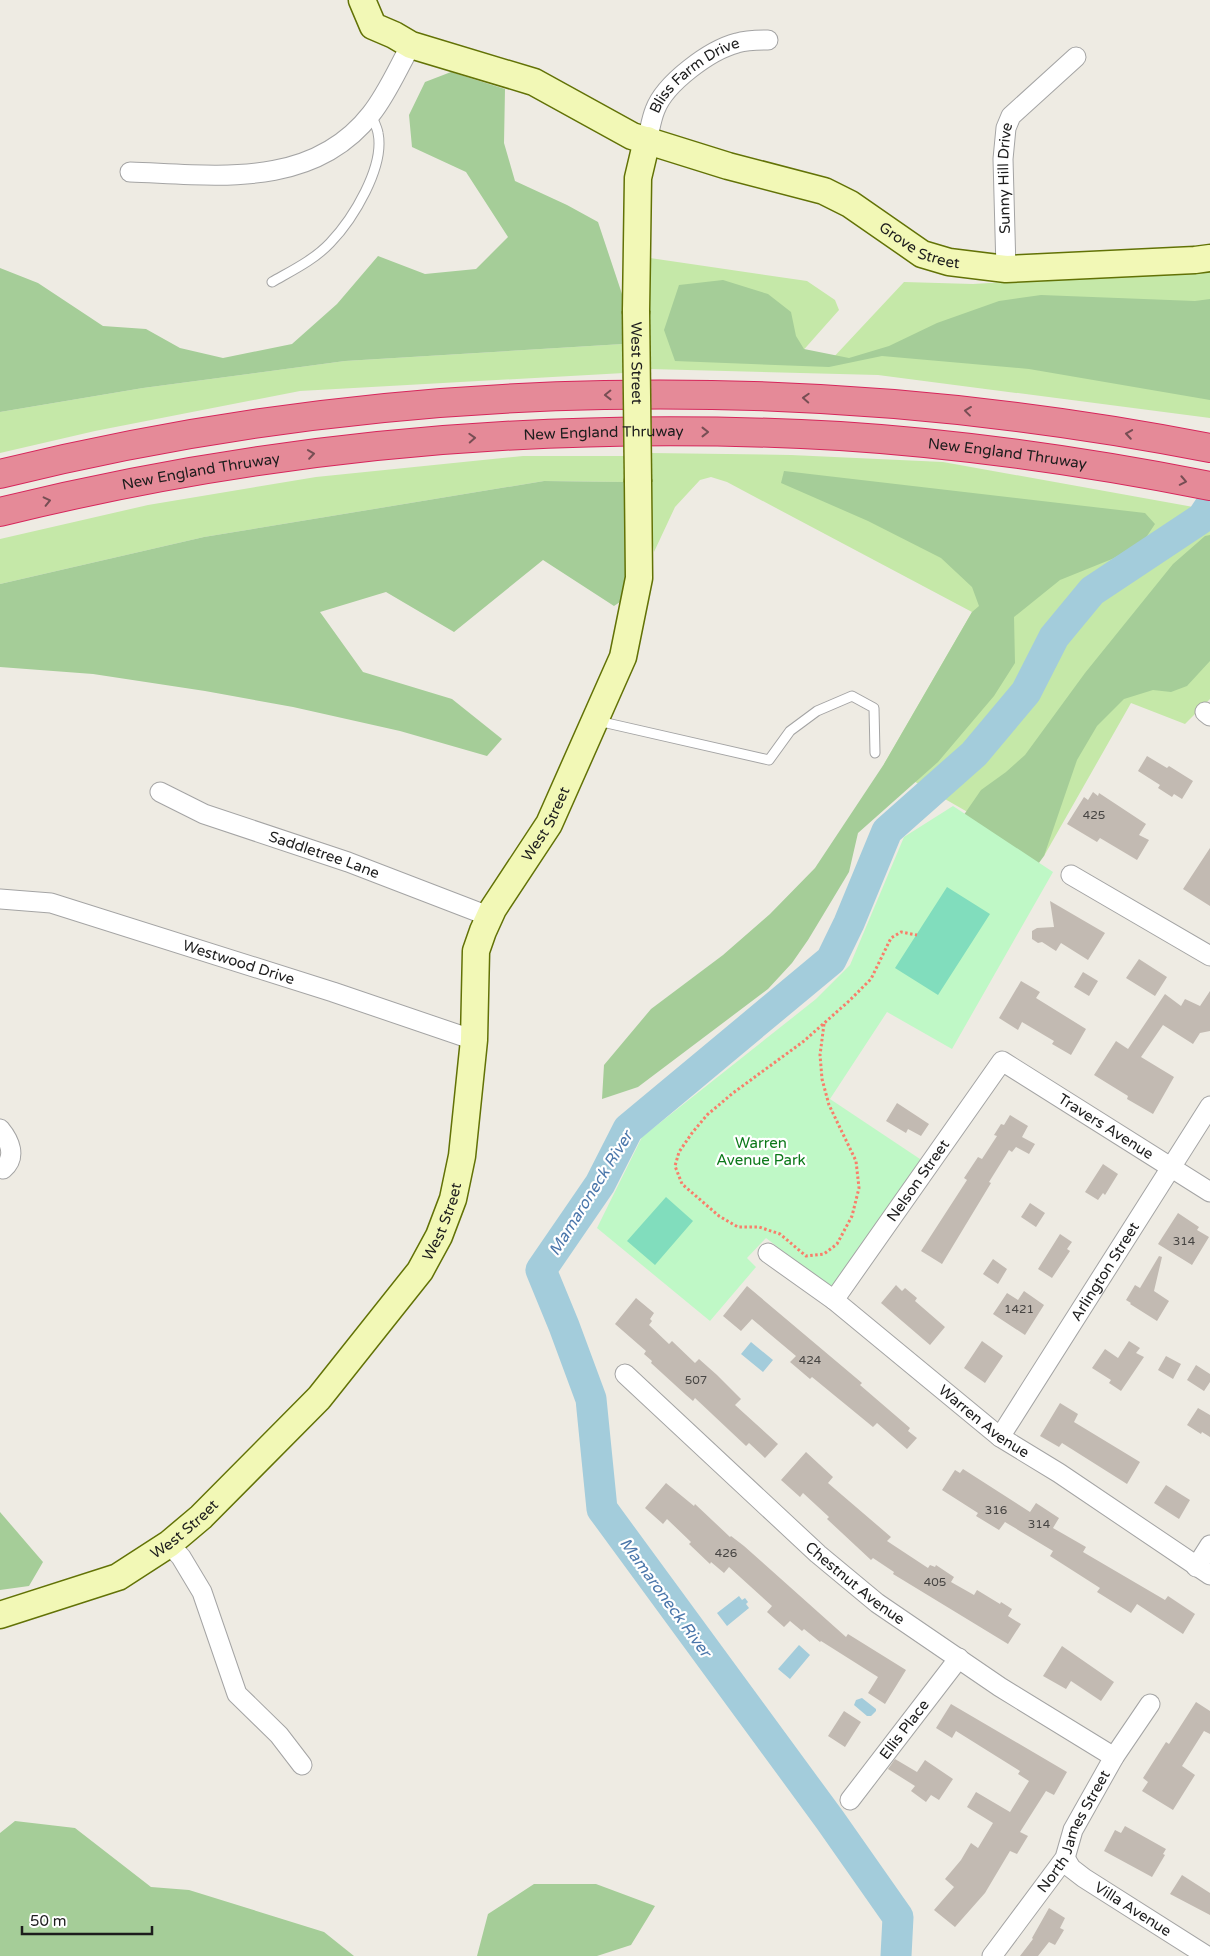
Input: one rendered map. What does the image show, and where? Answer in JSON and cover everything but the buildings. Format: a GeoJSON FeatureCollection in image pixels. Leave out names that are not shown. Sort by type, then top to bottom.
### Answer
{"type":"FeatureCollection","features":[{"type":"Feature","properties":{"kind":"highway"},"geometry":{"type":"LineString","coordinates":[[0,474],[146,442],[272,422],[396,407],[587,395],[766,396],[903,404],[1023,417],[1210,448]]}},
{"type":"Feature","properties":{"kind":"highway","name":"New England Thruway"},"geometry":{"type":"LineString","coordinates":[[0,512],[145,480],[282,458],[398,444],[588,432],[714,432],[841,437],[967,448],[1094,465],[1210,486]]}},
{"type":"Feature","properties":{"kind":"street"},"geometry":{"type":"LineString","coordinates":[[362,0],[373,26],[411,45],[534,82],[632,136],[647,140]]}},
{"type":"Feature","properties":{"kind":"street","name":"Bliss Farm Drive"},"geometry":{"type":"LineString","coordinates":[[647,140],[655,109],[674,83],[710,54],[737,43],[768,40]]}},
{"type":"Feature","properties":{"kind":"street"},"geometry":{"type":"LineString","coordinates":[[130,172],[237,175],[275,171],[304,163],[342,144],[371,114],[411,45]]}},
{"type":"Feature","properties":{"kind":"street","name":"Sunny Hill Drive"},"geometry":{"type":"LineString","coordinates":[[1006,269],[1003,159],[1006,128],[1011,116],[1076,57]]}},
{"type":"Feature","properties":{"kind":"street","name":"Grove Street"},"geometry":{"type":"LineString","coordinates":[[647,140],[728,166],[824,191],[850,204],[922,254],[949,262],[1006,269],[1210,258]]}},
{"type":"Feature","properties":{"kind":"street","name":"West Street"},"geometry":{"type":"LineString","coordinates":[[0,1615],[118,1577],[169,1544],[200,1517],[319,1398],[420,1271],[439,1236],[452,1199],[462,1156],[474,1040],[476,951],[493,909],[549,824],[623,657],[639,578],[636,311],[638,178],[647,140]]}},
{"type":"Feature","properties":{"kind":"street","name":"Saddletree Lane"},"geometry":{"type":"LineString","coordinates":[[160,792],[204,814],[348,862],[490,917]]}},
{"type":"Feature","properties":{"kind":"street"},"geometry":{"type":"LineString","coordinates":[[1071,874],[1210,956]]}},
{"type":"Feature","properties":{"kind":"street","name":"Westwood Drive"},"geometry":{"type":"LineString","coordinates":[[0,899],[51,903],[333,992],[474,1040]]}},
{"type":"Feature","properties":{"kind":"street","name":"Travers Avenue"},"geometry":{"type":"LineString","coordinates":[[1002,1061],[1210,1192]]}},
{"type":"Feature","properties":{"kind":"street","name":"Nelson Street"},"geometry":{"type":"LineString","coordinates":[[834,1300],[1002,1061]]}},
{"type":"Feature","properties":{"kind":"street","name":"Arlington Street"},"geometry":{"type":"LineString","coordinates":[[1000,1436],[1210,1106]]}},
{"type":"Feature","properties":{"kind":"street"},"geometry":{"type":"LineString","coordinates":[[0,1129],[7,1138],[11,1154],[9,1164],[0,1168]]}},
{"type":"Feature","properties":{"kind":"street","name":"Warren Avenue"},"geometry":{"type":"LineString","coordinates":[[768,1253],[834,1300],[1000,1436],[1059,1473],[1203,1571]]}},
{"type":"Feature","properties":{"kind":"street","name":"Chestnut Avenue"},"geometry":{"type":"LineString","coordinates":[[625,1374],[818,1554],[877,1603],[1000,1687],[1114,1757]]}},
{"type":"Feature","properties":{"kind":"street"},"geometry":{"type":"LineString","coordinates":[[169,1544],[181,1557],[202,1592],[237,1694],[279,1735],[302,1765]]}},
{"type":"Feature","properties":{"kind":"street"},"geometry":{"type":"LineString","coordinates":[[1203,1571],[1210,1545]]}},
{"type":"Feature","properties":{"kind":"street","name":"Ellis Place"},"geometry":{"type":"LineString","coordinates":[[850,1800],[959,1658]]}},
{"type":"Feature","properties":{"kind":"street","name":"North James Street"},"geometry":{"type":"LineString","coordinates":[[992,1956],[1065,1858],[1073,1830],[1114,1757],[1150,1704]]}},
{"type":"Feature","properties":{"kind":"street","name":"Villa Avenue"},"geometry":{"type":"LineString","coordinates":[[1065,1858],[1071,1868],[1084,1878],[1207,1956]]}},
{"type":"Feature","properties":{"kind":"lane"},"geometry":{"type":"LineString","coordinates":[[272,282],[304,263],[329,244],[371,183],[378,155],[378,133],[371,114]]}},
{"type":"Feature","properties":{"kind":"lane"},"geometry":{"type":"LineString","coordinates":[[595,720],[769,760],[790,731],[817,711],[852,696],[874,708],[875,752]]}},
{"type":"Feature","properties":{"kind":"path"},"geometry":{"type":"LineString","coordinates":[[824,1024],[820,1054],[822,1079],[828,1105],[856,1161],[859,1188],[852,1216],[837,1244],[824,1254],[806,1256],[780,1234],[759,1227],[738,1227],[719,1216],[682,1184],[674,1166],[683,1146],[707,1115],[824,1024],[871,979],[891,938],[902,932],[917,935]]}},
{"type":"Feature","properties":{"kind":"green space"},"geometry":{"type":"Polygon","coordinates":[[[451,72],[505,89],[504,143],[515,181],[567,205],[598,222],[623,297],[623,344],[345,361],[143,388],[0,412],[0,268],[38,283],[103,326],[146,329],[180,348],[223,358],[292,344],[337,304],[378,256],[425,274],[476,269],[508,237],[466,172],[412,147],[409,115],[425,82],[451,72]]]}},
{"type":"Feature","properties":{"kind":"green space"},"geometry":{"type":"Polygon","coordinates":[[[650,258],[807,281],[835,300],[839,310],[800,354],[831,360],[904,282],[973,284],[1210,270],[1210,418],[878,375],[649,369],[650,258]]]}},
{"type":"Feature","properties":{"kind":"green space"},"geometry":{"type":"Polygon","coordinates":[[[723,280],[768,294],[791,312],[796,336],[804,349],[849,358],[889,346],[937,323],[999,301],[1041,295],[1195,301],[1210,299],[1210,400],[1029,369],[882,356],[829,367],[675,361],[664,330],[679,285],[723,280]]]}},
{"type":"Feature","properties":{"kind":"green space"},"geometry":{"type":"Polygon","coordinates":[[[623,344],[624,373],[300,391],[95,431],[0,453],[0,412],[143,388],[345,361],[623,344]]]}},
{"type":"Feature","properties":{"kind":"green space"},"geometry":{"type":"Polygon","coordinates":[[[650,453],[791,455],[943,462],[1210,510],[1210,699],[1185,724],[1131,703],[1044,856],[884,764],[972,612],[727,482],[711,477],[700,480],[675,507],[654,552],[651,532],[650,453]]]}},
{"type":"Feature","properties":{"kind":"green space"},"geometry":{"type":"Polygon","coordinates":[[[523,456],[625,456],[625,482],[544,481],[204,537],[0,584],[0,539],[148,505],[316,477],[523,456]]]}},
{"type":"Feature","properties":{"kind":"green space"},"geometry":{"type":"Polygon","coordinates":[[[784,471],[1145,513],[1155,524],[1143,542],[1112,559],[1060,580],[1014,617],[1015,663],[994,696],[938,762],[858,833],[849,872],[808,940],[792,963],[768,989],[638,1087],[602,1099],[604,1065],[651,1009],[723,955],[770,914],[815,868],[884,764],[972,612],[979,606],[972,587],[941,558],[868,521],[781,483],[784,471]]]}},
{"type":"Feature","properties":{"kind":"green space"},"geometry":{"type":"Polygon","coordinates":[[[544,481],[625,482],[624,512],[633,549],[620,602],[614,606],[543,560],[454,632],[386,592],[320,612],[363,672],[452,699],[502,739],[487,756],[400,731],[293,707],[93,674],[0,667],[0,584],[204,537],[544,481]]]}},
{"type":"Feature","properties":{"kind":"green space"},"geometry":{"type":"Polygon","coordinates":[[[1210,535],[1210,661],[1187,686],[1171,692],[1153,690],[1124,699],[1097,726],[1077,760],[1044,856],[1025,882],[950,835],[981,790],[1025,755],[1085,673],[1173,564],[1205,536],[1210,535]]]}},
{"type":"Feature","properties":{"kind":"green space","name":"Warren Avenue Park"},"geometry":{"type":"Polygon","coordinates":[[[953,806],[1053,872],[952,1049],[887,1012],[830,1099],[923,1161],[833,1290],[766,1238],[747,1258],[756,1267],[710,1321],[597,1228],[642,1137],[816,999],[850,965],[904,837],[953,806]]]}},
{"type":"Feature","properties":{"kind":"green space"},"geometry":{"type":"Polygon","coordinates":[[[947,887],[990,914],[938,995],[895,968],[947,887]]]}},
{"type":"Feature","properties":{"kind":"green space"},"geometry":{"type":"Polygon","coordinates":[[[666,1197],[693,1221],[655,1265],[627,1241],[666,1197]]]}},
{"type":"Feature","properties":{"kind":"green space"},"geometry":{"type":"Polygon","coordinates":[[[0,1512],[43,1562],[29,1586],[0,1590],[0,1512]]]}},
{"type":"Feature","properties":{"kind":"green space"},"geometry":{"type":"Polygon","coordinates":[[[15,1821],[75,1828],[151,1887],[189,1890],[324,1932],[354,1956],[0,1956],[0,1833],[15,1821]]]}},
{"type":"Feature","properties":{"kind":"green space"},"geometry":{"type":"Polygon","coordinates":[[[534,1884],[596,1884],[655,1906],[631,1945],[597,1956],[477,1956],[488,1914],[534,1884]]]}},
{"type":"Feature","properties":{"kind":"water"},"geometry":{"type":"Polygon","coordinates":[[[751,1342],[773,1360],[763,1372],[741,1354],[751,1342]]]}},
{"type":"Feature","properties":{"kind":"water"},"geometry":{"type":"Polygon","coordinates":[[[739,1596],[742,1600],[745,1598],[749,1608],[727,1626],[717,1613],[739,1596]]]}},
{"type":"Feature","properties":{"kind":"water"},"geometry":{"type":"Polygon","coordinates":[[[799,1645],[810,1655],[790,1679],[778,1669],[799,1645]]]}},
{"type":"Feature","properties":{"kind":"water"},"geometry":{"type":"Polygon","coordinates":[[[862,1698],[876,1709],[871,1716],[867,1716],[854,1705],[856,1700],[862,1698]]]}},
{"type":"Feature","properties":{"kind":"waterway","name":"Mamaroneck River"},"geometry":{"type":"LineString","coordinates":[[896,1956],[898,1917],[830,1820],[602,1509],[591,1399],[541,1270],[600,1184],[628,1129],[831,960],[849,923],[887,831],[974,754],[1026,692],[1054,637],[1092,591],[1202,518],[1210,506]]}}]}
